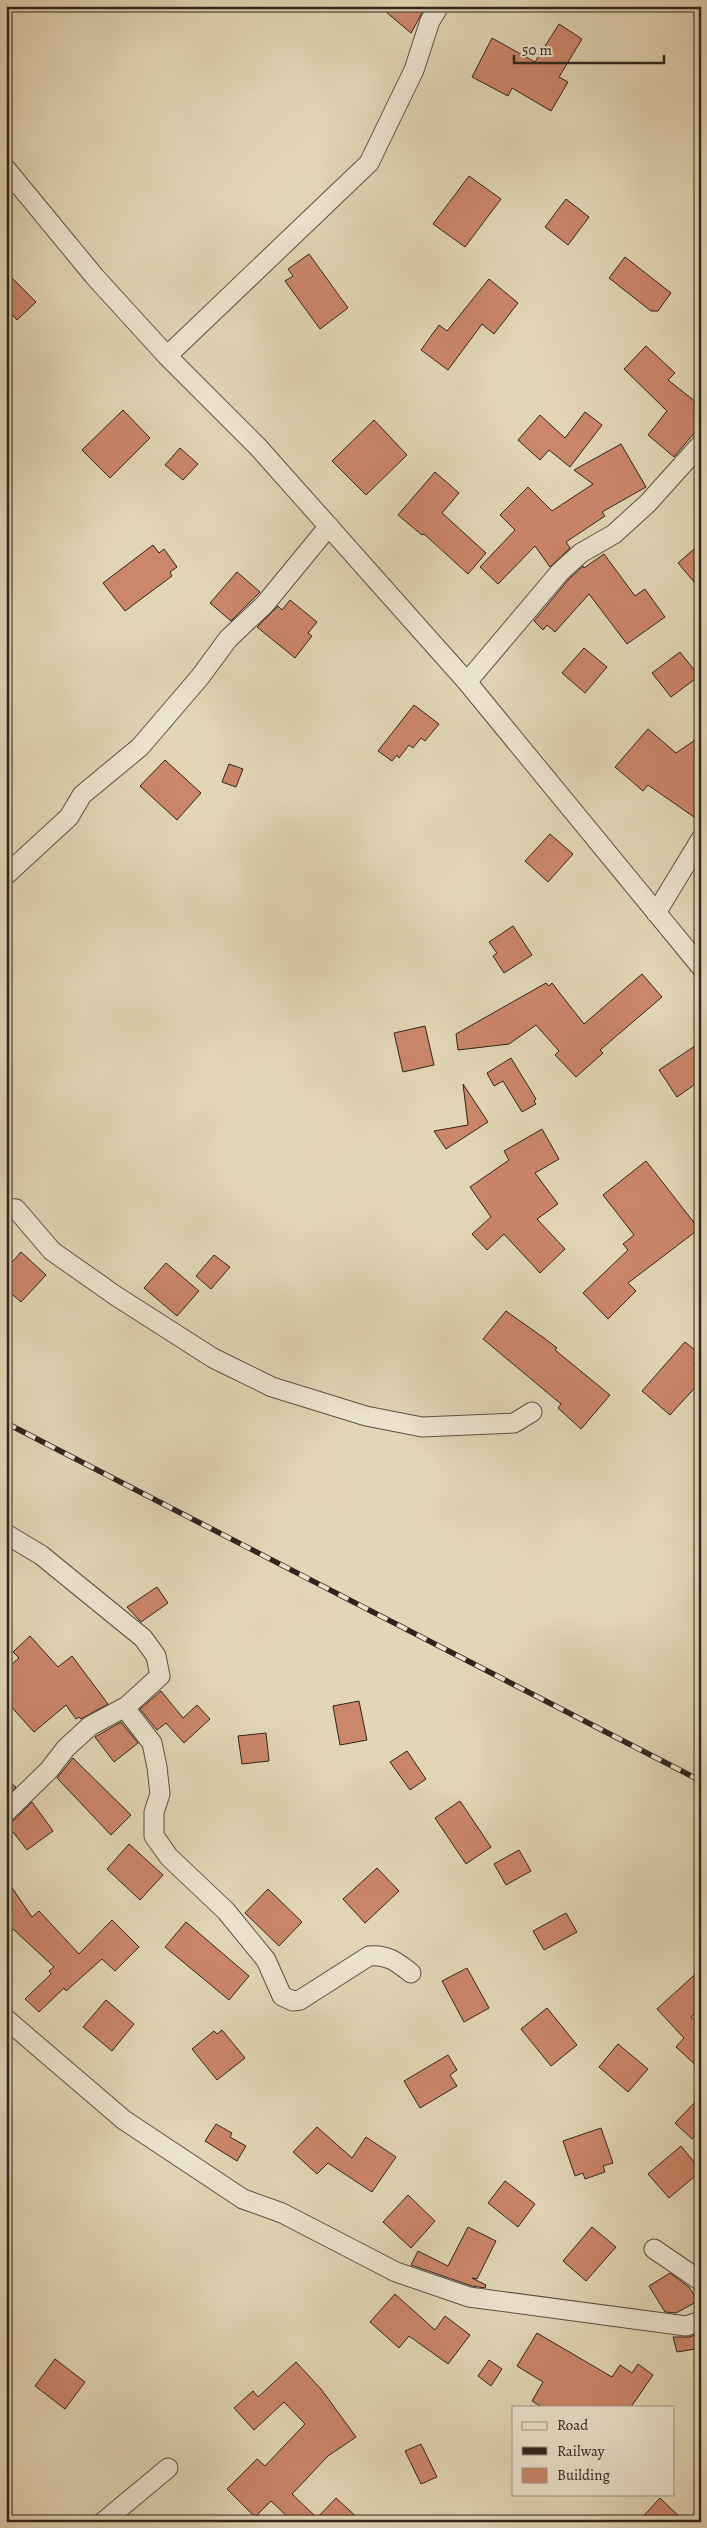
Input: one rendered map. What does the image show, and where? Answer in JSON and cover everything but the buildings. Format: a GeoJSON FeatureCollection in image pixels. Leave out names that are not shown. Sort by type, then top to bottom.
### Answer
{"type":"FeatureCollection","features":[{"type":"Feature","properties":{"kind":"street"},"geometry":{"type":"LineString","coordinates":[[167,356],[369,162],[414,70],[430,21],[439,6]]}},
{"type":"Feature","properties":{"kind":"street"},"geometry":{"type":"LineString","coordinates":[[6,169],[95,277],[167,356],[258,447],[467,682],[701,967]]}},
{"type":"Feature","properties":{"kind":"street"},"geometry":{"type":"LineString","coordinates":[[467,682],[560,572],[581,553],[614,534],[648,503],[701,444]]}},
{"type":"Feature","properties":{"kind":"street"},"geometry":{"type":"LineString","coordinates":[[6,875],[69,817],[82,795],[140,747],[200,677],[228,639],[265,604],[329,526]]}},
{"type":"Feature","properties":{"kind":"street"},"geometry":{"type":"LineString","coordinates":[[656,913],[701,839]]}},
{"type":"Feature","properties":{"kind":"street"},"geometry":{"type":"LineString","coordinates":[[6,1208],[16,1209],[52,1251],[116,1296],[213,1358],[272,1387],[366,1416],[422,1427],[514,1423],[532,1412]]}},
{"type":"Feature","properties":{"kind":"street"},"geometry":{"type":"LineString","coordinates":[[6,1534],[41,1555],[143,1638],[156,1656],[160,1676],[127,1706],[90,1726],[66,1748],[49,1770],[6,1812]]}},
{"type":"Feature","properties":{"kind":"street"},"geometry":{"type":"LineString","coordinates":[[127,1706],[128,1712],[152,1743],[156,1759],[160,1794],[154,1812],[154,1836],[169,1857],[226,1911],[266,1960],[282,1996],[293,2001],[300,2000],[369,1956],[381,1954],[395,1960],[411,1973]]}},
{"type":"Feature","properties":{"kind":"street"},"geometry":{"type":"LineString","coordinates":[[6,2019],[124,2120],[243,2198],[282,2213],[396,2272],[469,2296],[686,2326],[701,2321]]}},
{"type":"Feature","properties":{"kind":"street"},"geometry":{"type":"LineString","coordinates":[[654,2249],[701,2281]]}},
{"type":"Feature","properties":{"kind":"street"},"geometry":{"type":"LineString","coordinates":[[103,2522],[168,2468]]}},
{"type":"Feature","properties":{"kind":"railway"},"geometry":{"type":"LineString","coordinates":[[6,1423],[701,1781]]}}]}
